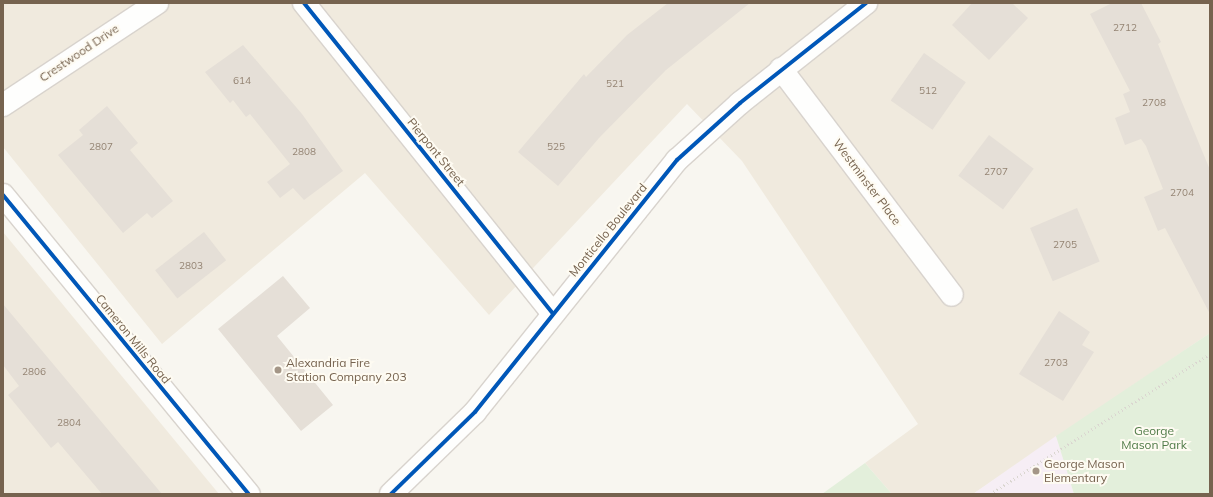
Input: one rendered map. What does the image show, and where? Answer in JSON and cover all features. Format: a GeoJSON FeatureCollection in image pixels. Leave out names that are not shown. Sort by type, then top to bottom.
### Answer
{"type":"FeatureCollection","features":[{"type":"Feature","properties":{"kind":"street","name":"Crestwood Drive"},"geometry":{"type":"LineString","coordinates":[[3,105],[157,3]]}},
{"type":"Feature","properties":{"kind":"street","name":"Pierpont Street"},"geometry":{"type":"LineString","coordinates":[[304,3],[553,314]]}},
{"type":"Feature","properties":{"kind":"street","name":"Monticello Boulevard"},"geometry":{"type":"LineString","coordinates":[[392,494],[475,412],[677,160],[781,69],[866,3]]}},
{"type":"Feature","properties":{"kind":"street","name":"Westminster Place"},"geometry":{"type":"LineString","coordinates":[[781,69],[952,295]]}},
{"type":"Feature","properties":{"kind":"street","name":"Cameron Mills Road"},"geometry":{"type":"LineString","coordinates":[[3,194],[249,494]]}},
{"type":"Feature","properties":{"kind":"path"},"geometry":{"type":"LineString","coordinates":[[990,494],[1210,354]]}},
{"type":"Feature","properties":{"kind":"shaded area"},"geometry":{"type":"Polygon","coordinates":[[[3,3],[1210,3],[1210,333],[973,494],[892,494],[865,463],[918,424],[742,161],[687,104],[489,315],[365,173],[162,344],[3,147],[3,3]]]}},
{"type":"Feature","properties":{"kind":"shaded area"},"geometry":{"type":"Polygon","coordinates":[[[3,232],[219,494],[3,494],[3,232]]]}},
{"type":"Feature","properties":{"kind":"shaded area","name":"George Mason Elementary"},"geometry":{"type":"Polygon","coordinates":[[[1056,436],[1074,494],[973,494],[1056,436]]]}},
{"type":"Feature","properties":{"kind":"green space","name":"George Mason Park"},"geometry":{"type":"Polygon","coordinates":[[[1210,333],[1210,494],[1074,494],[1056,436],[1210,333]]]}},
{"type":"Feature","properties":{"kind":"green space"},"geometry":{"type":"Polygon","coordinates":[[[865,463],[892,494],[822,494],[865,463]]]}},
{"type":"Feature","properties":{"kind":"building"},"geometry":{"type":"Polygon","coordinates":[[[668,3],[750,3],[666,70],[599,138],[558,186],[518,152],[584,74],[586,77],[627,35],[668,3]]]}},
{"type":"Feature","properties":{"kind":"building"},"geometry":{"type":"Polygon","coordinates":[[[972,3],[1012,3],[1028,18],[989,60],[952,25],[972,3]]]}},
{"type":"Feature","properties":{"kind":"building"},"geometry":{"type":"Polygon","coordinates":[[[1112,3],[1141,3],[1161,42],[1158,44],[1210,170],[1210,314],[1165,228],[1158,231],[1144,197],[1163,189],[1146,146],[1141,139],[1125,145],[1115,118],[1130,112],[1123,94],[1130,91],[1090,14],[1112,3]]]}},
{"type":"Feature","properties":{"kind":"building"},"geometry":{"type":"Polygon","coordinates":[[[243,45],[302,114],[343,171],[304,200],[293,188],[280,198],[267,182],[290,164],[250,114],[246,117],[233,100],[230,103],[205,72],[243,45]]]}},
{"type":"Feature","properties":{"kind":"building"},"geometry":{"type":"Polygon","coordinates":[[[924,53],[966,82],[933,130],[891,101],[924,53]]]}},
{"type":"Feature","properties":{"kind":"building"},"geometry":{"type":"Polygon","coordinates":[[[107,106],[138,143],[130,150],[173,201],[152,218],[147,213],[123,233],[58,155],[83,135],[79,130],[107,106]]]}},
{"type":"Feature","properties":{"kind":"building"},"geometry":{"type":"Polygon","coordinates":[[[989,135],[1034,169],[1003,209],[958,176],[989,135]]]}},
{"type":"Feature","properties":{"kind":"building"},"geometry":{"type":"Polygon","coordinates":[[[1077,208],[1100,261],[1053,281],[1030,228],[1077,208]]]}},
{"type":"Feature","properties":{"kind":"building"},"geometry":{"type":"Polygon","coordinates":[[[204,232],[226,260],[177,299],[155,270],[204,232]]]}},
{"type":"Feature","properties":{"kind":"building","name":"Alexandria Fire Station Company 203"},"geometry":{"type":"Polygon","coordinates":[[[283,276],[310,308],[277,336],[333,405],[301,431],[218,329],[283,276]]]}},
{"type":"Feature","properties":{"kind":"building"},"geometry":{"type":"Polygon","coordinates":[[[3,304],[162,494],[102,494],[58,442],[51,448],[8,395],[19,386],[3,365],[3,304]]]}},
{"type":"Feature","properties":{"kind":"building"},"geometry":{"type":"Polygon","coordinates":[[[1059,311],[1090,332],[1082,345],[1094,352],[1063,401],[1019,374],[1059,311]]]}},
{"type":"Feature","properties":{"kind":"cycle path"},"geometry":{"type":"LineString","coordinates":[[304,3],[553,314]]}},
{"type":"Feature","properties":{"kind":"cycle path"},"geometry":{"type":"LineString","coordinates":[[391,494],[475,412],[677,160],[740,103],[866,3]]}},
{"type":"Feature","properties":{"kind":"cycle path"},"geometry":{"type":"LineString","coordinates":[[3,195],[249,494]]}},
{"type":"Feature","properties":{"kind":"place","name":"Alexandria Fire Station Company 203"},"geometry":{"type":"Point","coordinates":[278,370]}},
{"type":"Feature","properties":{"kind":"place","name":"George Mason Elementary"},"geometry":{"type":"Point","coordinates":[1036,471]}}]}
